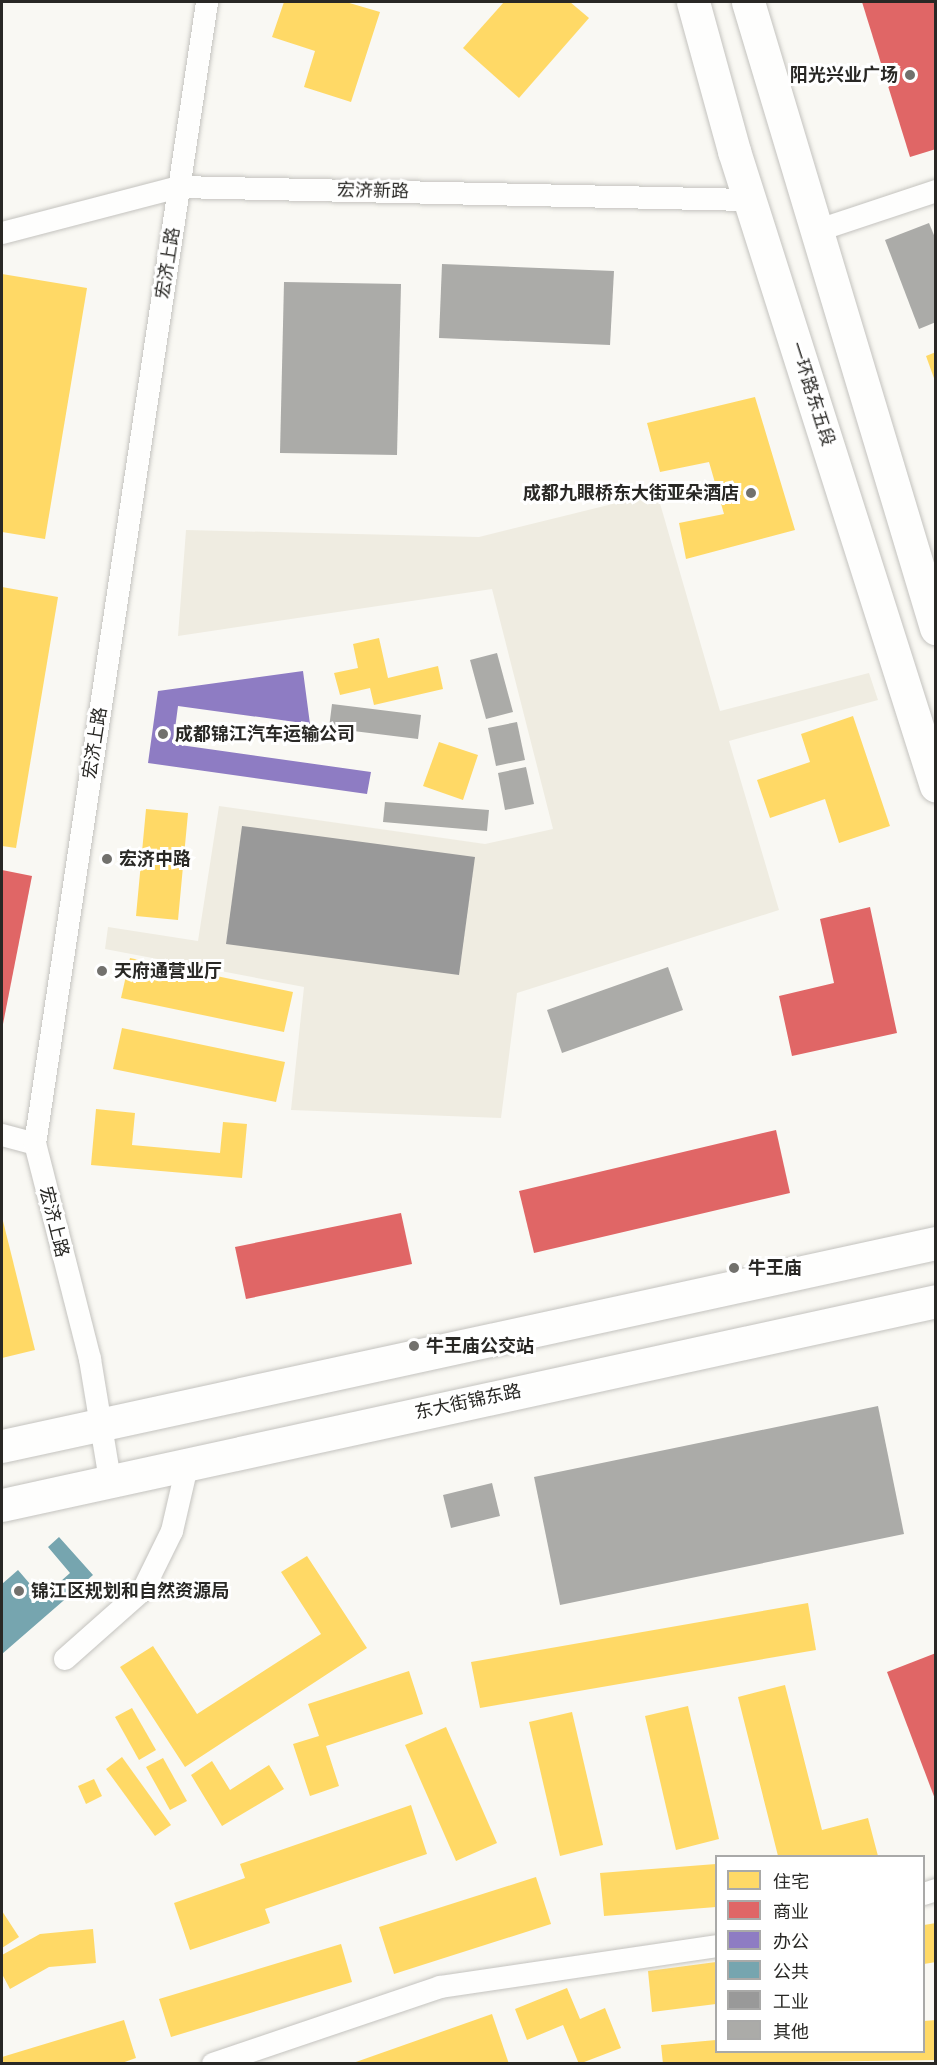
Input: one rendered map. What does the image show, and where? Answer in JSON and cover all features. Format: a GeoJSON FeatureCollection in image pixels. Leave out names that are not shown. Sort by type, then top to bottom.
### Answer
{"type":"FeatureCollection","features":[{"type":"Feature","properties":{"kind":"main road","name":"一环路东五段"},"geometry":{"type":"LineString","coordinates":[[693,2],[749,200],[936,786]]}},
{"type":"Feature","properties":{"kind":"main road"},"geometry":{"type":"LineString","coordinates":[[748,2],[813,232],[936,628]]}},
{"type":"Feature","properties":{"kind":"main road"},"geometry":{"type":"LineString","coordinates":[[2,1446],[920,1247],[936,1225]]}},
{"type":"Feature","properties":{"kind":"main road","name":"东大街锦东路"},"geometry":{"type":"LineString","coordinates":[[2,1505],[188,1462],[931,1305]]}},
{"type":"Feature","properties":{"kind":"street","name":"宏济上路"},"geometry":{"type":"LineString","coordinates":[[110,1480],[102,1423],[34,1144],[207,2]]}},
{"type":"Feature","properties":{"kind":"street","name":"宏济新路"},"geometry":{"type":"LineString","coordinates":[[2,233],[179,186],[749,200]]}},
{"type":"Feature","properties":{"kind":"street"},"geometry":{"type":"LineString","coordinates":[[813,232],[936,191]]}},
{"type":"Feature","properties":{"kind":"street"},"geometry":{"type":"LineString","coordinates":[[2,1135],[34,1144]]}},
{"type":"Feature","properties":{"kind":"street"},"geometry":{"type":"LineString","coordinates":[[65,1659],[143,1590],[172,1531],[188,1462]]}},
{"type":"Feature","properties":{"kind":"street"},"geometry":{"type":"LineString","coordinates":[[213,2064],[441,1987],[715,1946]]}},
{"type":"Feature","properties":{"kind":"shaded area"},"geometry":{"type":"Polygon","coordinates":[[[657,493],[720,711],[869,673],[878,700],[729,741],[779,910],[517,993],[501,1118],[291,1110],[304,987],[105,949],[108,927],[198,941],[219,806],[485,844],[553,829],[492,589],[178,636],[186,530],[479,537],[657,493]]]}},
{"type":"Feature","properties":{"kind":"building: 住宅"},"geometry":{"type":"Polygon","coordinates":[[[284,2],[346,2],[380,12],[351,102],[304,87],[315,51],[272,37],[284,2]]]}},
{"type":"Feature","properties":{"kind":"building: 住宅"},"geometry":{"type":"Polygon","coordinates":[[[504,2],[570,2],[589,18],[519,98],[463,48],[504,2]]]}},
{"type":"Feature","properties":{"kind":"building: 住宅"},"geometry":{"type":"Polygon","coordinates":[[[2,274],[87,288],[45,539],[2,532],[2,274]]]}},
{"type":"Feature","properties":{"kind":"building: 住宅"},"geometry":{"type":"Polygon","coordinates":[[[936,352],[936,381],[935,381],[926,356],[936,352]]]}},
{"type":"Feature","properties":{"kind":"building: 住宅","name":"成都九眼桥东大街亚朵酒店"},"geometry":{"type":"Polygon","coordinates":[[[755,397],[795,530],[686,559],[679,523],[724,514],[709,462],[660,472],[647,423],[755,397]]]}},
{"type":"Feature","properties":{"kind":"building: 住宅"},"geometry":{"type":"Polygon","coordinates":[[[2,587],[58,597],[16,848],[2,846],[2,587]]]}},
{"type":"Feature","properties":{"kind":"building: 住宅"},"geometry":{"type":"Polygon","coordinates":[[[379,638],[388,678],[438,666],[443,689],[374,705],[370,688],[340,695],[334,673],[358,668],[353,644],[379,638]]]}},
{"type":"Feature","properties":{"kind":"building: 住宅"},"geometry":{"type":"Polygon","coordinates":[[[853,716],[890,826],[839,843],[825,799],[770,818],[757,780],[810,762],[801,734],[853,716]]]}},
{"type":"Feature","properties":{"kind":"building: 住宅"},"geometry":{"type":"Polygon","coordinates":[[[439,742],[478,755],[463,800],[423,786],[439,742]]]}},
{"type":"Feature","properties":{"kind":"building: 住宅"},"geometry":{"type":"Polygon","coordinates":[[[146,809],[188,813],[178,920],[136,916],[146,809]]]}},
{"type":"Feature","properties":{"kind":"building: 住宅"},"geometry":{"type":"Polygon","coordinates":[[[130,958],[293,992],[284,1032],[121,998],[130,958]]]}},
{"type":"Feature","properties":{"kind":"building: 住宅"},"geometry":{"type":"Polygon","coordinates":[[[122,1028],[285,1062],[276,1102],[113,1069],[122,1028]]]}},
{"type":"Feature","properties":{"kind":"building: 住宅"},"geometry":{"type":"Polygon","coordinates":[[[96,1109],[135,1113],[132,1145],[220,1153],[223,1122],[247,1124],[242,1178],[91,1165],[96,1109]]]}},
{"type":"Feature","properties":{"kind":"building: 住宅"},"geometry":{"type":"Polygon","coordinates":[[[2,1217],[35,1350],[2,1358],[2,1217]]]}},
{"type":"Feature","properties":{"kind":"building: 住宅"},"geometry":{"type":"Polygon","coordinates":[[[307,1556],[367,1648],[185,1767],[120,1667],[153,1646],[197,1714],[321,1634],[281,1572],[307,1556]]]}},
{"type":"Feature","properties":{"kind":"building: 住宅"},"geometry":{"type":"Polygon","coordinates":[[[808,1603],[816,1650],[480,1708],[471,1662],[808,1603]]]}},
{"type":"Feature","properties":{"kind":"building: 住宅"},"geometry":{"type":"Polygon","coordinates":[[[409,1671],[423,1714],[326,1746],[339,1786],[310,1796],[293,1744],[319,1736],[308,1704],[409,1671]]]}},
{"type":"Feature","properties":{"kind":"building: 住宅"},"geometry":{"type":"Polygon","coordinates":[[[785,1685],[822,1830],[868,1818],[878,1855],[778,1855],[738,1697],[785,1685]]]}},
{"type":"Feature","properties":{"kind":"building: 住宅"},"geometry":{"type":"Polygon","coordinates":[[[688,1706],[719,1839],[676,1850],[645,1716],[688,1706]]]}},
{"type":"Feature","properties":{"kind":"building: 住宅"},"geometry":{"type":"Polygon","coordinates":[[[132,1708],[156,1750],[139,1760],[115,1717],[132,1708]]]}},
{"type":"Feature","properties":{"kind":"building: 住宅"},"geometry":{"type":"Polygon","coordinates":[[[572,1712],[603,1845],[560,1856],[529,1722],[572,1712]]]}},
{"type":"Feature","properties":{"kind":"building: 住宅"},"geometry":{"type":"Polygon","coordinates":[[[446,1727],[497,1843],[456,1861],[405,1745],[446,1727]]]}},
{"type":"Feature","properties":{"kind":"building: 住宅"},"geometry":{"type":"Polygon","coordinates":[[[122,1757],[171,1825],[155,1836],[106,1769],[122,1757]]]}},
{"type":"Feature","properties":{"kind":"building: 住宅"},"geometry":{"type":"Polygon","coordinates":[[[163,1758],[187,1801],[170,1810],[146,1767],[163,1758]]]}},
{"type":"Feature","properties":{"kind":"building: 住宅"},"geometry":{"type":"Polygon","coordinates":[[[212,1761],[230,1790],[269,1765],[284,1789],[222,1826],[191,1775],[212,1761]]]}},
{"type":"Feature","properties":{"kind":"building: 住宅"},"geometry":{"type":"Polygon","coordinates":[[[94,1779],[102,1796],[86,1804],[78,1786],[94,1779]]]}},
{"type":"Feature","properties":{"kind":"building: 住宅"},"geometry":{"type":"Polygon","coordinates":[[[411,1805],[427,1854],[265,1909],[270,1923],[190,1950],[174,1903],[245,1878],[240,1864],[411,1805]]]}},
{"type":"Feature","properties":{"kind":"building: 住宅"},"geometry":{"type":"Polygon","coordinates":[[[715,1864],[715,1907],[604,1916],[600,1873],[715,1864]]]}},
{"type":"Feature","properties":{"kind":"building: 住宅"},"geometry":{"type":"Polygon","coordinates":[[[536,1877],[551,1924],[394,1974],[379,1927],[536,1877]]]}},
{"type":"Feature","properties":{"kind":"building: 住宅"},"geometry":{"type":"Polygon","coordinates":[[[2,1911],[19,1937],[2,1948],[2,1911]]]}},
{"type":"Feature","properties":{"kind":"building: 住宅"},"geometry":{"type":"Polygon","coordinates":[[[936,1923],[936,1962],[925,1964],[925,1925],[936,1923]]]}},
{"type":"Feature","properties":{"kind":"building: 住宅"},"geometry":{"type":"Polygon","coordinates":[[[93,1929],[96,1963],[49,1967],[10,1989],[2,1974],[2,1955],[40,1934],[93,1929]]]}},
{"type":"Feature","properties":{"kind":"building: 住宅"},"geometry":{"type":"Polygon","coordinates":[[[341,1944],[352,1982],[171,2037],[159,1999],[341,1944]]]}},
{"type":"Feature","properties":{"kind":"building: 住宅"},"geometry":{"type":"Polygon","coordinates":[[[715,1962],[715,2004],[652,2012],[648,1971],[715,1962]]]}},
{"type":"Feature","properties":{"kind":"building: 住宅"},"geometry":{"type":"Polygon","coordinates":[[[567,1988],[580,2019],[605,2008],[621,2048],[579,2064],[563,2025],[527,2040],[515,2009],[567,1988]]]}},
{"type":"Feature","properties":{"kind":"building: 住宅"},"geometry":{"type":"Polygon","coordinates":[[[492,2014],[509,2064],[353,2064],[353,2063],[492,2014]]]}},
{"type":"Feature","properties":{"kind":"building: 住宅"},"geometry":{"type":"Polygon","coordinates":[[[124,2020],[136,2058],[119,2064],[2,2064],[2,2057],[124,2020]]]}},
{"type":"Feature","properties":{"kind":"building: 住宅"},"geometry":{"type":"Polygon","coordinates":[[[936,2020],[936,2060],[663,2064],[661,2045],[715,2040],[715,2053],[925,2053],[925,2021],[936,2020]]]}},
{"type":"Feature","properties":{"kind":"building: 商业","name":"阳光兴业广场"},"geometry":{"type":"Polygon","coordinates":[[[862,2],[936,2],[936,149],[910,157],[862,2]]]}},
{"type":"Feature","properties":{"kind":"building: 商业"},"geometry":{"type":"Polygon","coordinates":[[[2,870],[32,876],[3,1024],[2,1024],[2,870]]]}},
{"type":"Feature","properties":{"kind":"building: 商业"},"geometry":{"type":"Polygon","coordinates":[[[870,907],[897,1033],[792,1056],[779,996],[834,983],[820,919],[870,907]]]}},
{"type":"Feature","properties":{"kind":"building: 商业"},"geometry":{"type":"Polygon","coordinates":[[[776,1130],[790,1193],[534,1253],[519,1191],[776,1130]]]}},
{"type":"Feature","properties":{"kind":"building: 商业"},"geometry":{"type":"Polygon","coordinates":[[[401,1213],[412,1264],[246,1299],[235,1247],[401,1213]]]}},
{"type":"Feature","properties":{"kind":"building: 商业"},"geometry":{"type":"Polygon","coordinates":[[[936,1653],[936,1799],[935,1799],[887,1672],[936,1653]]]}},
{"type":"Feature","properties":{"kind":"building: 办公","name":"成都锦江汽车运输公司"},"geometry":{"type":"Polygon","coordinates":[[[303,671],[310,724],[178,706],[173,744],[371,772],[367,794],[148,763],[158,691],[303,671]]]}},
{"type":"Feature","properties":{"kind":"building: 公共","name":"锦江区规划和自然资源局"},"geometry":{"type":"Polygon","coordinates":[[[59,1537],[93,1575],[2,1654],[2,1584],[18,1570],[42,1598],[70,1573],[48,1547],[59,1537]]]}},
{"type":"Feature","properties":{"kind":"building: 工业"},"geometry":{"type":"Polygon","coordinates":[[[242,826],[475,857],[459,975],[226,944],[242,826]]]}},
{"type":"Feature","properties":{"kind":"building: 其他"},"geometry":{"type":"Polygon","coordinates":[[[929,223],[936,240],[936,322],[919,329],[885,240],[929,223]]]}},
{"type":"Feature","properties":{"kind":"building: 其他"},"geometry":{"type":"Polygon","coordinates":[[[442,264],[614,271],[610,345],[439,338],[442,264]]]}},
{"type":"Feature","properties":{"kind":"building: 其他"},"geometry":{"type":"Polygon","coordinates":[[[284,282],[401,284],[397,455],[280,453],[284,282]]]}},
{"type":"Feature","properties":{"kind":"building: 其他"},"geometry":{"type":"Polygon","coordinates":[[[497,653],[513,712],[486,719],[470,660],[497,653]]]}},
{"type":"Feature","properties":{"kind":"building: 其他"},"geometry":{"type":"Polygon","coordinates":[[[332,704],[421,715],[418,739],[329,728],[332,704]]]}},
{"type":"Feature","properties":{"kind":"building: 其他"},"geometry":{"type":"Polygon","coordinates":[[[517,722],[525,760],[496,766],[488,728],[517,722]]]}},
{"type":"Feature","properties":{"kind":"building: 其他"},"geometry":{"type":"Polygon","coordinates":[[[526,767],[534,804],[505,810],[498,773],[526,767]]]}},
{"type":"Feature","properties":{"kind":"building: 其他"},"geometry":{"type":"Polygon","coordinates":[[[385,802],[489,810],[487,831],[383,822],[385,802]]]}},
{"type":"Feature","properties":{"kind":"building: 其他"},"geometry":{"type":"Polygon","coordinates":[[[668,967],[683,1010],[562,1053],[547,1010],[668,967]]]}},
{"type":"Feature","properties":{"kind":"building: 其他"},"geometry":{"type":"Polygon","coordinates":[[[878,1406],[904,1534],[560,1605],[534,1477],[878,1406]]]}},
{"type":"Feature","properties":{"kind":"building: 其他"},"geometry":{"type":"Polygon","coordinates":[[[492,1483],[500,1516],[451,1528],[443,1495],[492,1483]]]}},
{"type":"Feature","properties":{"kind":"place","name":"阳光兴业广场"},"geometry":{"type":"Point","coordinates":[910,75]}},
{"type":"Feature","properties":{"kind":"place","name":"成都九眼桥东大街亚朵酒店"},"geometry":{"type":"Point","coordinates":[751,493]}},
{"type":"Feature","properties":{"kind":"place","name":"成都锦江汽车运输公司"},"geometry":{"type":"Point","coordinates":[163,734]}},
{"type":"Feature","properties":{"kind":"place","name":"宏济中路"},"geometry":{"type":"Point","coordinates":[107,859]}},
{"type":"Feature","properties":{"kind":"place","name":"天府通营业厅"},"geometry":{"type":"Point","coordinates":[102,971]}},
{"type":"Feature","properties":{"kind":"place","name":"牛王庙"},"geometry":{"type":"Point","coordinates":[734,1268]}},
{"type":"Feature","properties":{"kind":"place","name":"牛王庙公交站"},"geometry":{"type":"Point","coordinates":[414,1346]}},
{"type":"Feature","properties":{"kind":"place","name":"锦江区规划和自然资源局"},"geometry":{"type":"Point","coordinates":[19,1591]}}]}
